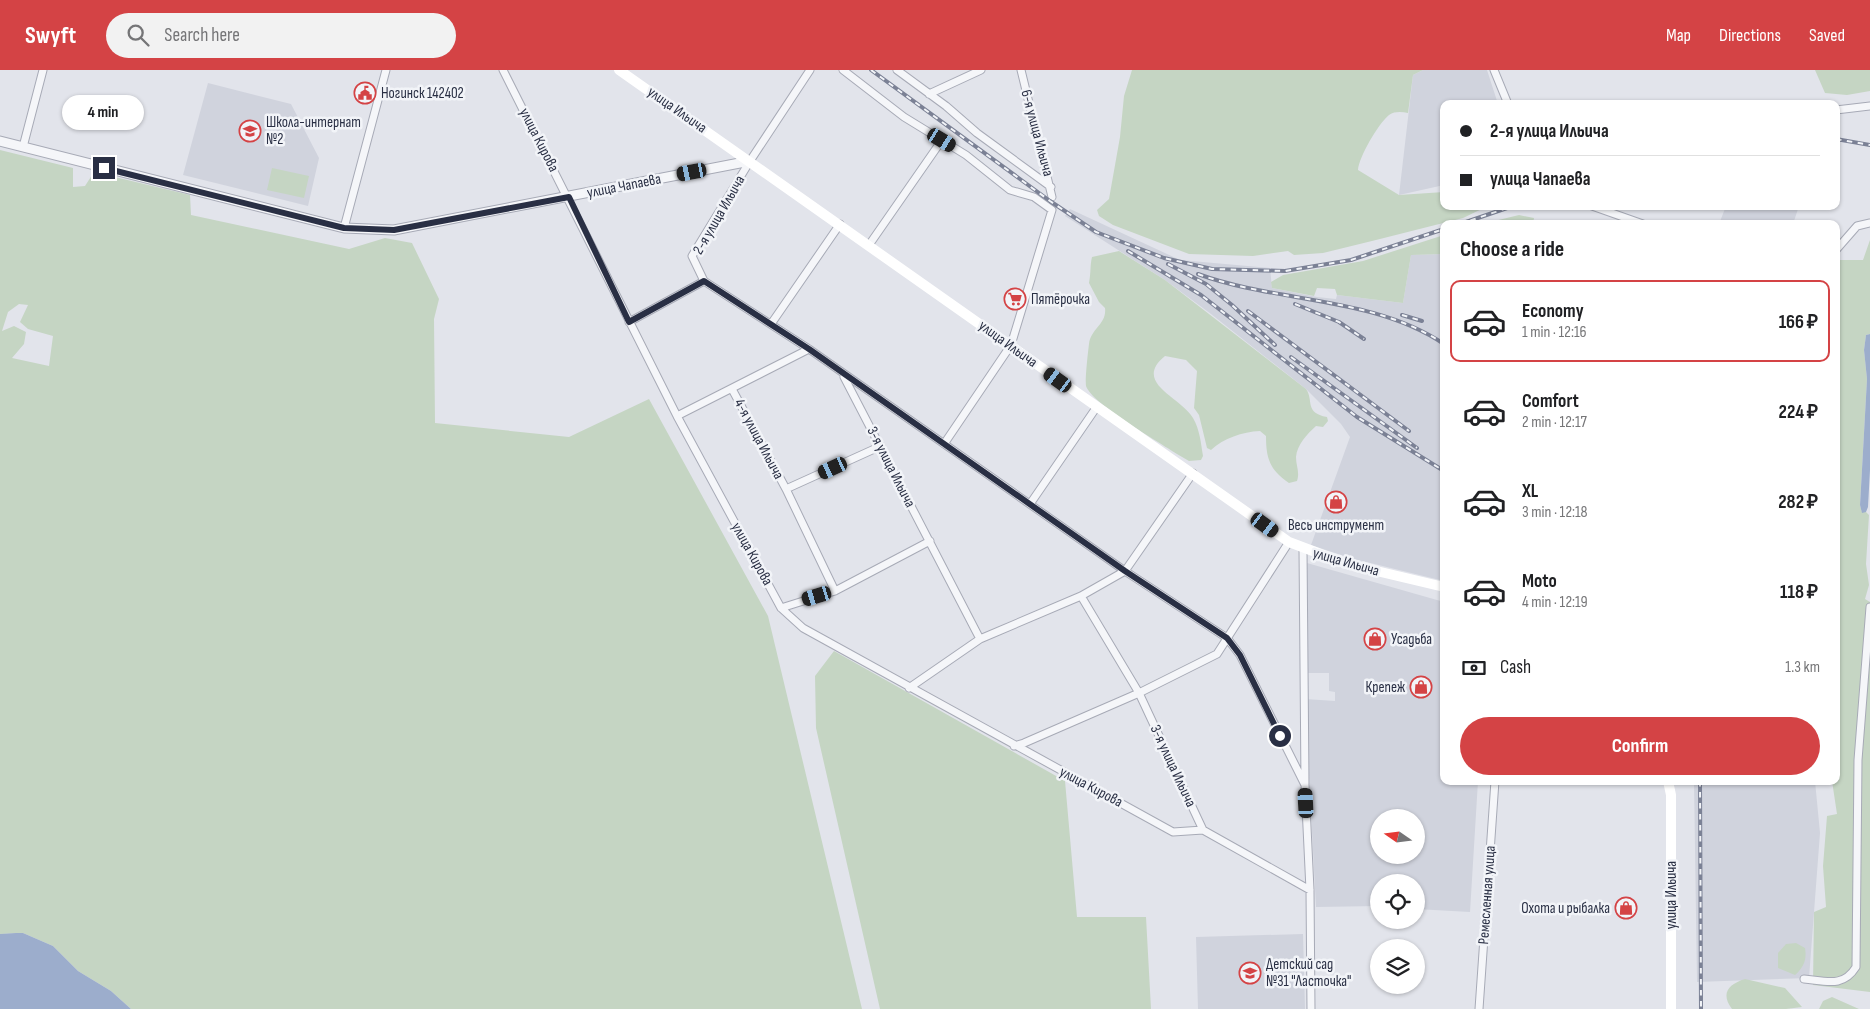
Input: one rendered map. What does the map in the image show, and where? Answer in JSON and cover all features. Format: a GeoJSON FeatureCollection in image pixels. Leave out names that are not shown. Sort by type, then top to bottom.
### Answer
{"type":"FeatureCollection","features":[{"type":"Feature","properties":{"kind":"main road","name":"улица Ильича"},"geometry":{"type":"LineString","coordinates":[[619,70],[840,224],[1096,408],[1193,473],[1289,542],[1303,549],[1347,564],[1440,586]]}},
{"type":"Feature","properties":{"kind":"main road","name":"улица Ильича"},"geometry":{"type":"LineString","coordinates":[[1669,785],[1671,795],[1671,1009]]}},
{"type":"Feature","properties":{"kind":"street"},"geometry":{"type":"LineString","coordinates":[[24,147],[43,70]]}},
{"type":"Feature","properties":{"kind":"street"},"geometry":{"type":"LineString","coordinates":[[344,228],[386,70]]}},
{"type":"Feature","properties":{"kind":"street","name":"улица Кирова"},"geometry":{"type":"LineString","coordinates":[[503,70],[569,197],[677,416],[781,608],[803,628],[1173,832],[1203,830]]}},
{"type":"Feature","properties":{"kind":"street","name":"2-я улица Ильича"},"geometry":{"type":"LineString","coordinates":[[704,281],[692,256],[750,161],[810,70]]}},
{"type":"Feature","properties":{"kind":"street"},"geometry":{"type":"LineString","coordinates":[[843,70],[904,117],[966,155],[1010,190],[1034,197],[1052,210],[1010,345],[944,444]]}},
{"type":"Feature","properties":{"kind":"street"},"geometry":{"type":"LineString","coordinates":[[897,70],[977,133],[1051,187]]}},
{"type":"Feature","properties":{"kind":"street"},"geometry":{"type":"LineString","coordinates":[[929,94],[981,70]]}},
{"type":"Feature","properties":{"kind":"street","name":"6-я улица Ильича"},"geometry":{"type":"LineString","coordinates":[[1021,70],[1052,197]]}},
{"type":"Feature","properties":{"kind":"street"},"geometry":{"type":"LineString","coordinates":[[1494,70],[1506,100]]}},
{"type":"Feature","properties":{"kind":"street"},"geometry":{"type":"LineString","coordinates":[[1840,110],[1870,106]]}},
{"type":"Feature","properties":{"kind":"street"},"geometry":{"type":"LineString","coordinates":[[869,245],[942,140]]}},
{"type":"Feature","properties":{"kind":"street","name":"улица Чапаева"},"geometry":{"type":"LineString","coordinates":[[0,141],[344,228],[394,230],[750,161]]}},
{"type":"Feature","properties":{"kind":"street"},"geometry":{"type":"LineString","coordinates":[[1603,210],[1632,220]]}},
{"type":"Feature","properties":{"kind":"street"},"geometry":{"type":"LineString","coordinates":[[1840,245],[1857,226],[1870,222]]}},
{"type":"Feature","properties":{"kind":"street"},"geometry":{"type":"LineString","coordinates":[[771,324],[840,224]]}},
{"type":"Feature","properties":{"kind":"street"},"geometry":{"type":"LineString","coordinates":[[629,322],[704,281],[809,349],[1125,571],[1227,638],[1240,655],[1305,785]]}},
{"type":"Feature","properties":{"kind":"street","name":"4-я улица Ильича"},"geometry":{"type":"LineString","coordinates":[[677,416],[809,349]]}},
{"type":"Feature","properties":{"kind":"street","name":"3-я улица Ильича"},"geometry":{"type":"LineString","coordinates":[[843,374],[980,639]]}},
{"type":"Feature","properties":{"kind":"street","name":"4-я улица Ильича"},"geometry":{"type":"LineString","coordinates":[[732,389],[786,489],[835,591]]}},
{"type":"Feature","properties":{"kind":"street"},"geometry":{"type":"LineString","coordinates":[[1030,504],[1096,408]]}},
{"type":"Feature","properties":{"kind":"street","name":"4-я улица Ильича"},"geometry":{"type":"LineString","coordinates":[[786,489],[881,446]]}},
{"type":"Feature","properties":{"kind":"street"},"geometry":{"type":"LineString","coordinates":[[909,688],[980,639],[1081,596],[1125,571],[1193,473]]}},
{"type":"Feature","properties":{"kind":"street"},"geometry":{"type":"LineString","coordinates":[[781,608],[835,591],[930,541]]}},
{"type":"Feature","properties":{"kind":"street"},"geometry":{"type":"LineString","coordinates":[[1014,746],[1139,693],[1217,654],[1289,542]]}},
{"type":"Feature","properties":{"kind":"street"},"geometry":{"type":"LineString","coordinates":[[1303,549],[1305,785],[1310,890],[1310,1009]]}},
{"type":"Feature","properties":{"kind":"street","name":"3-я улица Ильича"},"geometry":{"type":"LineString","coordinates":[[1081,596],[1139,693],[1203,830]]}},
{"type":"Feature","properties":{"kind":"street"},"geometry":{"type":"LineString","coordinates":[[1804,979],[1840,981],[1850,978],[1856,968],[1858,760],[1870,607]]}},
{"type":"Feature","properties":{"kind":"street","name":"Ремесленная улица"},"geometry":{"type":"LineString","coordinates":[[1479,1009],[1495,785]]}},
{"type":"Feature","properties":{"kind":"street"},"geometry":{"type":"LineString","coordinates":[[1203,830],[1310,890]]}},
{"type":"Feature","properties":{"kind":"shaded area"},"geometry":{"type":"Polygon","coordinates":[[[1423,70],[1487,70],[1497,100],[1440,100],[1440,186],[1399,195],[1413,75],[1423,70]]]}},
{"type":"Feature","properties":{"kind":"shaded area","name":"Школа-интернат №2"},"geometry":{"type":"Polygon","coordinates":[[[208,83],[291,104],[319,158],[308,206],[183,175],[208,83]]]}},
{"type":"Feature","properties":{"kind":"shaded area"},"geometry":{"type":"Polygon","coordinates":[[[1070,209],[1180,260],[1270,268],[1272,288],[1336,299],[1337,295],[1403,303],[1411,255],[1440,254],[1440,580],[1350,558],[1311,545],[1350,437],[1341,424],[1306,389],[1211,314],[1165,280],[1065,216],[1070,209]]]}},
{"type":"Feature","properties":{"kind":"shaded area"},"geometry":{"type":"Polygon","coordinates":[[[1724,210],[1798,210],[1794,220],[1721,220],[1724,210]]]}},
{"type":"Feature","properties":{"kind":"shaded area"},"geometry":{"type":"Polygon","coordinates":[[[1307,563],[1440,601],[1440,785],[1478,785],[1470,912],[1425,910],[1425,874],[1370,874],[1370,906],[1316,907],[1305,699],[1335,701],[1335,692],[1329,691],[1329,673],[1308,673],[1305,671],[1307,563]]]}},
{"type":"Feature","properties":{"kind":"shaded area"},"geometry":{"type":"Polygon","coordinates":[[[1694,785],[1815,785],[1820,833],[1809,978],[1697,982],[1694,785]]]}},
{"type":"Feature","properties":{"kind":"shaded area","name":"Детский сад №31 \"Ласточка\""},"geometry":{"type":"Polygon","coordinates":[[[1303,934],[1305,1009],[1198,1009],[1196,937],[1303,934]]]}},
{"type":"Feature","properties":{"kind":"green space"},"geometry":{"type":"Polygon","coordinates":[[[1132,70],[1423,70],[1413,75],[1408,113],[1394,113],[1385,119],[1365,149],[1358,170],[1399,195],[1440,192],[1440,210],[1480,210],[1463,218],[1440,220],[1440,224],[1323,253],[1294,255],[1288,251],[1253,256],[1189,254],[1113,225],[1099,216],[1097,210],[1109,199],[1120,137],[1124,96],[1132,70]]]}},
{"type":"Feature","properties":{"kind":"green space"},"geometry":{"type":"Polygon","coordinates":[[[1815,70],[1870,70],[1870,91],[1847,95],[1825,93],[1815,70]]]}},
{"type":"Feature","properties":{"kind":"green space"},"geometry":{"type":"Polygon","coordinates":[[[0,150],[73,168],[73,187],[85,186],[94,172],[190,195],[191,215],[349,249],[385,238],[412,243],[439,299],[434,319],[435,423],[569,437],[649,399],[768,616],[862,1009],[131,1009],[111,991],[78,971],[53,946],[23,933],[0,934],[0,150]],[[19,304],[8,312],[2,331],[14,326],[26,332],[24,344],[12,358],[49,366],[53,336],[28,329],[20,322],[28,305],[19,304]]]}},
{"type":"Feature","properties":{"kind":"green space"},"geometry":{"type":"Polygon","coordinates":[[[272,168],[309,176],[304,198],[267,190],[272,168]]]}},
{"type":"Feature","properties":{"kind":"green space"},"geometry":{"type":"Polygon","coordinates":[[[1519,215],[1534,218],[1534,220],[1498,220],[1519,215]]]}},
{"type":"Feature","properties":{"kind":"green space"},"geometry":{"type":"Polygon","coordinates":[[[1440,236],[1440,254],[1411,255],[1403,303],[1337,295],[1335,289],[1317,288],[1314,296],[1272,288],[1271,282],[1283,275],[1363,261],[1440,236]]]}},
{"type":"Feature","properties":{"kind":"green space"},"geometry":{"type":"Polygon","coordinates":[[[1870,240],[1870,334],[1866,335],[1864,350],[1867,379],[1860,505],[1862,512],[1866,512],[1869,515],[1866,564],[1869,585],[1865,599],[1870,602],[1870,992],[1813,985],[1814,912],[1826,907],[1823,866],[1827,816],[1837,814],[1833,785],[1840,785],[1840,260],[1863,260],[1870,240]]]}},
{"type":"Feature","properties":{"kind":"green space"},"geometry":{"type":"Polygon","coordinates":[[[1119,251],[1165,280],[1306,389],[1312,409],[1320,415],[1327,417],[1328,421],[1323,427],[1316,426],[1300,444],[1296,457],[1297,481],[1289,483],[1273,468],[1268,458],[1266,436],[1260,431],[1234,436],[1211,450],[1207,448],[1199,415],[1194,408],[1197,371],[1186,360],[1165,356],[1156,366],[1154,374],[1156,382],[1162,389],[1187,410],[1193,418],[1201,442],[1203,456],[1201,460],[1189,461],[1177,454],[1100,403],[1091,394],[1086,386],[1089,344],[1090,339],[1104,318],[1105,308],[1099,302],[1089,283],[1091,260],[1092,257],[1119,251]]]}},
{"type":"Feature","properties":{"kind":"green space"},"geometry":{"type":"Polygon","coordinates":[[[834,651],[1065,781],[1077,917],[1146,917],[1151,1009],[880,1009],[816,728],[815,676],[834,651]]]}},
{"type":"Feature","properties":{"kind":"green space"},"geometry":{"type":"Polygon","coordinates":[[[1796,943],[1805,948],[1806,956],[1803,966],[1795,975],[1778,968],[1778,953],[1786,944],[1796,943]]]}},
{"type":"Feature","properties":{"kind":"green space"},"geometry":{"type":"Polygon","coordinates":[[[1745,979],[1785,988],[1802,1007],[1786,1009],[1732,1009],[1728,1003],[1728,990],[1731,986],[1745,979]]]}},
{"type":"Feature","properties":{"kind":"green space"},"geometry":{"type":"Polygon","coordinates":[[[1832,997],[1859,1009],[1819,1009],[1823,1001],[1832,997]]]}},
{"type":"Feature","properties":{"kind":"water"},"geometry":{"type":"Polygon","coordinates":[[[1870,334],[1870,470],[1868,507],[1866,512],[1862,513],[1860,505],[1867,379],[1864,350],[1866,335],[1870,334]]]}},
{"type":"Feature","properties":{"kind":"water"},"geometry":{"type":"Polygon","coordinates":[[[23,933],[53,946],[78,971],[111,991],[131,1009],[0,1009],[0,934],[23,933]]]}},
{"type":"Feature","properties":{"kind":"railway"},"geometry":{"type":"LineString","coordinates":[[871,70],[1050,201],[1096,232],[1164,258],[1212,269],[1285,271],[1351,260],[1440,230]]}},
{"type":"Feature","properties":{"kind":"railway"},"geometry":{"type":"LineString","coordinates":[[1840,140],[1870,145]]}},
{"type":"Feature","properties":{"kind":"railway"},"geometry":{"type":"LineString","coordinates":[[1472,220],[1501,210]]}},
{"type":"Feature","properties":{"kind":"railway"},"geometry":{"type":"LineString","coordinates":[[1128,251],[1201,295],[1357,417],[1440,469]]}},
{"type":"Feature","properties":{"kind":"railway"},"geometry":{"type":"LineString","coordinates":[[1168,264],[1206,284],[1275,345]]}},
{"type":"Feature","properties":{"kind":"railway"},"geometry":{"type":"LineString","coordinates":[[1198,274],[1260,290],[1356,308],[1416,328],[1440,342]]}},
{"type":"Feature","properties":{"kind":"railway"},"geometry":{"type":"LineString","coordinates":[[1295,304],[1339,322],[1364,339]]}},
{"type":"Feature","properties":{"kind":"railway"},"geometry":{"type":"LineString","coordinates":[[1248,311],[1409,431]]}},
{"type":"Feature","properties":{"kind":"railway"},"geometry":{"type":"LineString","coordinates":[[1402,315],[1422,321]]}},
{"type":"Feature","properties":{"kind":"railway"},"geometry":{"type":"LineString","coordinates":[[1291,357],[1417,448]]}},
{"type":"Feature","properties":{"kind":"railway"},"geometry":{"type":"LineString","coordinates":[[1700,785],[1701,1009]]}},
{"type":"Feature","properties":{"kind":"place","name":"Ногинск 142402"},"geometry":{"type":"Point","coordinates":[365,93]}},
{"type":"Feature","properties":{"kind":"place","name":"Школа-интернат №2"},"geometry":{"type":"Point","coordinates":[250,131]}},
{"type":"Feature","properties":{"kind":"place","name":"Пятёрочка"},"geometry":{"type":"Point","coordinates":[1015,299]}},
{"type":"Feature","properties":{"kind":"place","name":"Весь инструмент"},"geometry":{"type":"Point","coordinates":[1336,502]}},
{"type":"Feature","properties":{"kind":"place","name":"Усадьба"},"geometry":{"type":"Point","coordinates":[1375,639]}},
{"type":"Feature","properties":{"kind":"place","name":"Крепеж"},"geometry":{"type":"Point","coordinates":[1421,687]}},
{"type":"Feature","properties":{"kind":"place","name":"Охота и рыбалка"},"geometry":{"type":"Point","coordinates":[1626,908]}},
{"type":"Feature","properties":{"kind":"place","name":"Детский сад №31 \"Ласточка\""},"geometry":{"type":"Point","coordinates":[1250,973]}},
{"type":"Feature","properties":{"kind":"route"},"geometry":{"type":"LineString","coordinates":[[104,168],[344,228],[394,230],[569,197],[629,322],[704,281],[809,349],[1125,571],[1227,638],[1240,655],[1280,736]]}}]}
